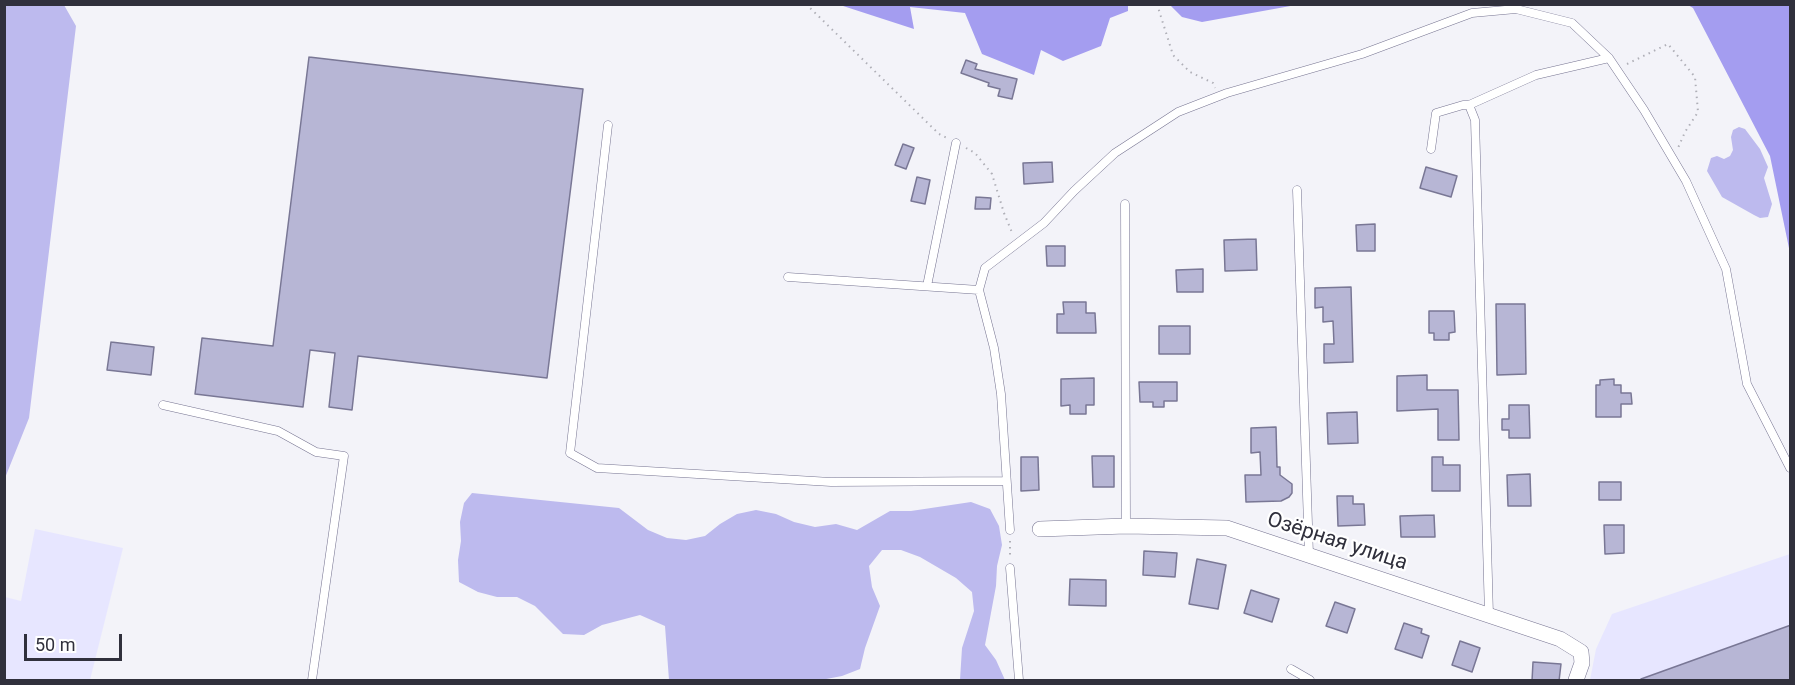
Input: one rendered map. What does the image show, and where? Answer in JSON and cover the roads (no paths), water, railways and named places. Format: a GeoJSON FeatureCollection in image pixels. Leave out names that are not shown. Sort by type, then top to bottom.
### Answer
{"type":"FeatureCollection","features":[{"type":"Feature","properties":{"kind":"street","name":"Озёрная улица"},"geometry":{"type":"LineString","coordinates":[[1040,529],[1126,526],[1227,528],[1560,639],[1581,652],[1582,663],[1576,681]]}},
{"type":"Feature","properties":{"kind":"lane"},"geometry":{"type":"LineString","coordinates":[[1010,530],[1001,394],[994,348],[979,290],[985,268],[1044,223],[1115,153],[1178,112],[1220,96],[1362,54],[1472,13],[1516,9],[1572,23],[1609,58],[1644,110],[1686,181],[1726,269],[1747,384],[1791,468]]}},
{"type":"Feature","properties":{"kind":"lane"},"geometry":{"type":"LineString","coordinates":[[1431,149],[1436,113],[1468,105],[1536,75],[1609,58]]}},
{"type":"Feature","properties":{"kind":"lane"},"geometry":{"type":"LineString","coordinates":[[1468,105],[1476,120],[1489,615]]}},
{"type":"Feature","properties":{"kind":"lane"},"geometry":{"type":"LineString","coordinates":[[608,125],[570,453],[597,468],[831,482],[1005,481]]}},
{"type":"Feature","properties":{"kind":"lane"},"geometry":{"type":"LineString","coordinates":[[927,286],[956,143]]}},
{"type":"Feature","properties":{"kind":"lane"},"geometry":{"type":"LineString","coordinates":[[1297,190],[1309,555]]}},
{"type":"Feature","properties":{"kind":"lane"},"geometry":{"type":"LineString","coordinates":[[1125,204],[1126,526]]}},
{"type":"Feature","properties":{"kind":"lane"},"geometry":{"type":"LineString","coordinates":[[788,277],[979,290]]}},
{"type":"Feature","properties":{"kind":"lane"},"geometry":{"type":"LineString","coordinates":[[163,405],[278,431],[316,452],[344,456],[312,681]]}},
{"type":"Feature","properties":{"kind":"lane"},"geometry":{"type":"LineString","coordinates":[[1010,568],[1018,681]]}},
{"type":"Feature","properties":{"kind":"lane"},"geometry":{"type":"LineString","coordinates":[[1291,669],[1310,681]]}}]}
